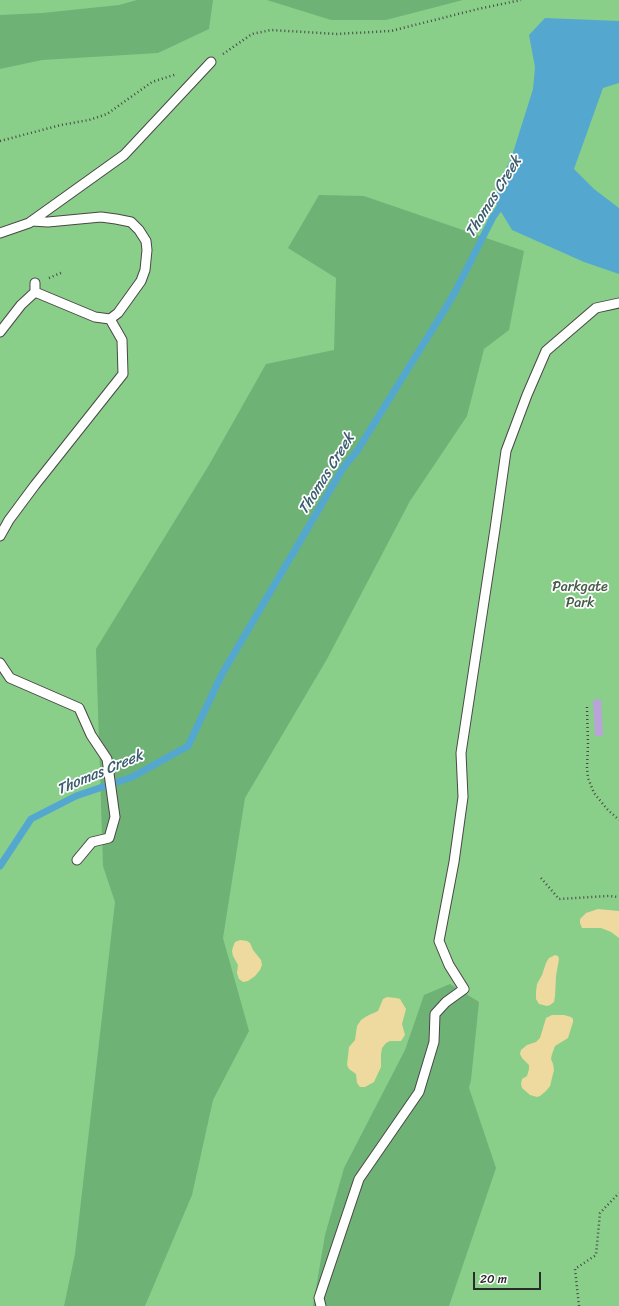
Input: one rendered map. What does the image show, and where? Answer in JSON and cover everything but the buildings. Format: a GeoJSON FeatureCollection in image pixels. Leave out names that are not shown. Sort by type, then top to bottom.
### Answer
{"type":"FeatureCollection","features":[{"type":"Feature","properties":{"kind":"lane"},"geometry":{"type":"LineString","coordinates":[[0,233],[29,223],[124,155],[211,62]]}},
{"type":"Feature","properties":{"kind":"lane"},"geometry":{"type":"LineString","coordinates":[[0,332],[35,288],[95,317],[110,319],[118,313],[141,281],[145,270],[147,260],[146,240],[131,222],[101,217],[48,222],[32,221]]}},
{"type":"Feature","properties":{"kind":"lane"},"geometry":{"type":"LineString","coordinates":[[321,1306],[319,1298],[359,1179],[419,1092],[434,1042],[435,1014],[446,1002],[464,989],[450,965],[439,941],[454,862],[463,797],[461,753],[506,451],[527,395],[546,351],[596,308],[619,303]]}},
{"type":"Feature","properties":{"kind":"lane"},"geometry":{"type":"LineString","coordinates":[[0,536],[9,520],[35,485],[123,374],[122,340],[110,319]]}},
{"type":"Feature","properties":{"kind":"lane"},"geometry":{"type":"LineString","coordinates":[[0,663],[10,678],[79,708],[91,735],[107,759],[115,817],[109,838],[92,842],[77,860]]}},
{"type":"Feature","properties":{"kind":"path"},"geometry":{"type":"LineString","coordinates":[[211,62],[252,34],[271,30],[336,34],[391,31],[478,9],[521,0]]}},
{"type":"Feature","properties":{"kind":"path"},"geometry":{"type":"LineString","coordinates":[[0,141],[61,125],[89,120],[107,114],[152,82],[178,74]]}},
{"type":"Feature","properties":{"kind":"path"},"geometry":{"type":"LineString","coordinates":[[587,708],[588,778],[594,793],[619,820]]}},
{"type":"Feature","properties":{"kind":"path"},"geometry":{"type":"LineString","coordinates":[[541,878],[559,899],[609,896],[619,897]]}},
{"type":"Feature","properties":{"kind":"path"},"geometry":{"type":"LineString","coordinates":[[580,1306],[575,1269],[596,1255],[600,1213],[619,1193]]}},
{"type":"Feature","properties":{"kind":"green space","name":"Parkgate Park"},"geometry":{"type":"Polygon","coordinates":[[[0,0],[619,0],[619,1306],[0,1306],[0,0]]]}},
{"type":"Feature","properties":{"kind":"green space"},"geometry":{"type":"Polygon","coordinates":[[[137,0],[213,0],[209,29],[158,53],[42,60],[0,69],[0,15],[42,13],[119,5],[137,0]]]}},
{"type":"Feature","properties":{"kind":"green space"},"geometry":{"type":"Polygon","coordinates":[[[267,0],[463,0],[386,20],[331,20],[267,0]]]}},
{"type":"Feature","properties":{"kind":"green space"},"geometry":{"type":"Polygon","coordinates":[[[319,195],[364,196],[524,251],[509,330],[484,349],[467,416],[410,501],[327,659],[245,798],[223,938],[249,1031],[213,1100],[192,1195],[145,1306],[64,1306],[75,1254],[115,902],[103,866],[96,649],[209,465],[266,364],[334,350],[336,278],[288,248],[319,195]]]}},
{"type":"Feature","properties":{"kind":"green space"},"geometry":{"type":"Polygon","coordinates":[[[450,984],[479,1002],[469,1088],[496,1168],[449,1306],[313,1306],[325,1235],[344,1168],[405,1050],[424,995],[450,984]]]}},
{"type":"Feature","properties":{"kind":"sand"},"geometry":{"type":"Polygon","coordinates":[[[598,909],[619,911],[619,938],[611,932],[601,928],[582,928],[580,919],[586,913],[598,909]]]}},
{"type":"Feature","properties":{"kind":"sand"},"geometry":{"type":"Polygon","coordinates":[[[240,940],[250,943],[253,950],[261,960],[262,965],[255,976],[248,981],[243,982],[239,979],[237,973],[238,965],[232,951],[235,942],[240,940]]]}},
{"type":"Feature","properties":{"kind":"sand"},"geometry":{"type":"Polygon","coordinates":[[[555,955],[558,956],[559,959],[555,996],[554,1002],[547,1006],[539,1004],[536,999],[537,984],[549,958],[555,955]]]}},
{"type":"Feature","properties":{"kind":"sand"},"geometry":{"type":"Polygon","coordinates":[[[387,997],[400,999],[406,1009],[402,1024],[405,1035],[401,1041],[390,1041],[386,1043],[382,1048],[381,1067],[374,1082],[365,1087],[360,1087],[357,1083],[356,1074],[349,1069],[347,1065],[349,1047],[355,1040],[357,1026],[361,1020],[378,1011],[383,999],[387,997]]]}},
{"type":"Feature","properties":{"kind":"sand"},"geometry":{"type":"Polygon","coordinates":[[[552,1015],[564,1015],[571,1017],[573,1022],[568,1038],[555,1046],[552,1054],[551,1059],[554,1070],[550,1086],[546,1091],[537,1097],[530,1095],[522,1088],[522,1079],[527,1076],[529,1065],[520,1054],[521,1050],[527,1045],[536,1042],[540,1038],[546,1018],[552,1015]]]}},
{"type":"Feature","properties":{"kind":"water"},"geometry":{"type":"Polygon","coordinates":[[[545,18],[619,21],[619,83],[603,88],[574,169],[594,189],[619,208],[619,274],[584,262],[512,230],[495,202],[499,181],[511,159],[533,89],[535,67],[529,35],[545,18]]]}},
{"type":"Feature","properties":{"kind":"waterway","name":"Thomas Creek"},"geometry":{"type":"LineString","coordinates":[[0,866],[31,819],[76,796],[132,777],[188,746],[222,674],[343,468],[357,451],[445,309],[493,217],[504,201]]}}]}
